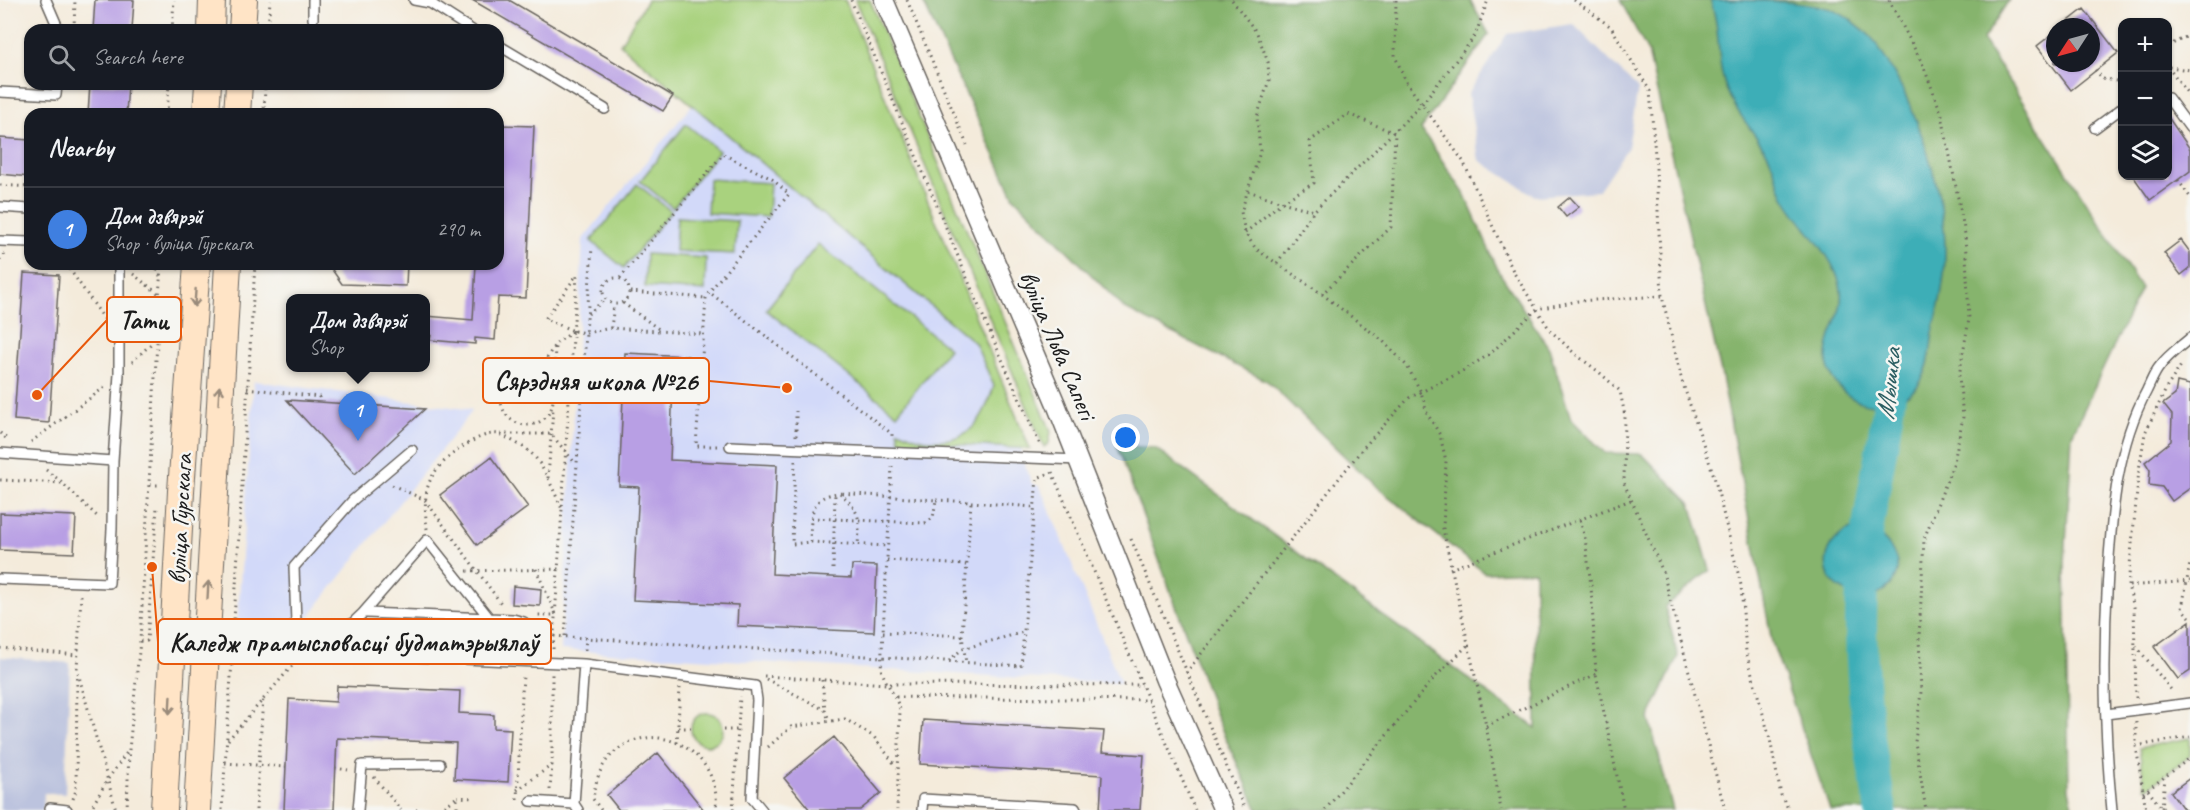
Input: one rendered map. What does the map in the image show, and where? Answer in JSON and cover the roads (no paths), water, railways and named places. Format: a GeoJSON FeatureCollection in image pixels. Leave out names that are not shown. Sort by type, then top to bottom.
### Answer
{"type":"FeatureCollection","features":[{"type":"Feature","properties":{"kind":"main road"},"geometry":{"type":"LineString","coordinates":[[211,24],[212,0]]}},
{"type":"Feature","properties":{"kind":"main road"},"geometry":{"type":"LineString","coordinates":[[242,24],[243,0]]}},
{"type":"Feature","properties":{"kind":"main road"},"geometry":{"type":"LineString","coordinates":[[206,108],[208,90]]}},
{"type":"Feature","properties":{"kind":"main road"},"geometry":{"type":"LineString","coordinates":[[237,108],[239,90]]}},
{"type":"Feature","properties":{"kind":"main road","name":"вуліца Гурскага"},"geometry":{"type":"LineString","coordinates":[[164,810],[197,270]]}},
{"type":"Feature","properties":{"kind":"main road","name":"вуліца Гурскага"},"geometry":{"type":"LineString","coordinates":[[197,810],[228,270]]}},
{"type":"Feature","properties":{"kind":"main road"},"geometry":{"type":"LineString","coordinates":[[192,331],[214,345],[222,359]]}},
{"type":"Feature","properties":{"kind":"main road"},"geometry":{"type":"LineString","coordinates":[[173,646],[205,648]]}},
{"type":"Feature","properties":{"kind":"street","name":"вуліца Льва Сапегі"},"geometry":{"type":"LineString","coordinates":[[884,0],[1079,460],[1164,680],[1223,810]]}},
{"type":"Feature","properties":{"kind":"lane"},"geometry":{"type":"LineString","coordinates":[[46,0],[56,24]]}},
{"type":"Feature","properties":{"kind":"lane"},"geometry":{"type":"LineString","coordinates":[[312,19],[313,0]]}},
{"type":"Feature","properties":{"kind":"lane"},"geometry":{"type":"LineString","coordinates":[[414,0],[431,2],[463,24]]}},
{"type":"Feature","properties":{"kind":"lane"},"geometry":{"type":"LineString","coordinates":[[504,49],[605,109]]}},
{"type":"Feature","properties":{"kind":"lane"},"geometry":{"type":"LineString","coordinates":[[0,92],[56,95],[56,90]]}},
{"type":"Feature","properties":{"kind":"lane"},"geometry":{"type":"LineString","coordinates":[[2172,103],[2190,128]]}},
{"type":"Feature","properties":{"kind":"lane"},"geometry":{"type":"LineString","coordinates":[[2095,128],[2118,111]]}},
{"type":"Feature","properties":{"kind":"lane"},"geometry":{"type":"LineString","coordinates":[[0,207],[24,209]]}},
{"type":"Feature","properties":{"kind":"lane"},"geometry":{"type":"LineString","coordinates":[[0,241],[24,242]]}},
{"type":"Feature","properties":{"kind":"lane"},"geometry":{"type":"LineString","coordinates":[[0,579],[109,583],[124,270]]}},
{"type":"Feature","properties":{"kind":"lane"},"geometry":{"type":"LineString","coordinates":[[120,327],[192,331]]}},
{"type":"Feature","properties":{"kind":"lane"},"geometry":{"type":"LineString","coordinates":[[2112,810],[2106,714],[2106,600],[2111,532],[2120,465],[2136,411],[2160,366],[2190,338]]}},
{"type":"Feature","properties":{"kind":"lane"},"geometry":{"type":"LineString","coordinates":[[730,446],[1079,460]]}},
{"type":"Feature","properties":{"kind":"lane"},"geometry":{"type":"LineString","coordinates":[[297,656],[294,567],[353,500],[412,450]]}},
{"type":"Feature","properties":{"kind":"lane"},"geometry":{"type":"LineString","coordinates":[[0,453],[113,461]]}},
{"type":"Feature","properties":{"kind":"lane"},"geometry":{"type":"LineString","coordinates":[[321,653],[363,613],[428,540],[490,619]]}},
{"type":"Feature","properties":{"kind":"lane"},"geometry":{"type":"LineString","coordinates":[[363,613],[490,619],[511,617],[524,622],[530,632],[526,661]]}},
{"type":"Feature","properties":{"kind":"lane"},"geometry":{"type":"LineString","coordinates":[[205,648],[297,656],[321,653],[552,663],[584,661],[755,686],[757,700],[752,798],[762,810]]}},
{"type":"Feature","properties":{"kind":"lane"},"geometry":{"type":"LineString","coordinates":[[531,801],[576,807],[584,661]]}},
{"type":"Feature","properties":{"kind":"lane"},"geometry":{"type":"LineString","coordinates":[[2106,714],[2190,703]]}},
{"type":"Feature","properties":{"kind":"lane"},"geometry":{"type":"LineString","coordinates":[[358,810],[362,765],[440,764]]}},
{"type":"Feature","properties":{"kind":"lane"},"geometry":{"type":"LineString","coordinates":[[922,810],[922,799],[972,806],[1075,808],[1076,810]]}},
{"type":"Feature","properties":{"kind":"lane"},"geometry":{"type":"LineString","coordinates":[[50,808],[68,810]]}},
{"type":"Feature","properties":{"kind":"water"},"geometry":{"type":"Polygon","coordinates":[[[1710,0],[1787,2],[1836,11],[1857,24],[1872,38],[1897,78],[1908,101],[1927,152],[1941,205],[1945,264],[1925,373],[1911,393],[1896,402],[1873,405],[1851,398],[1838,386],[1830,373],[1827,360],[1828,347],[1839,311],[1840,285],[1824,251],[1786,200],[1766,151],[1728,93],[1721,70],[1716,23],[1710,0]]]}},
{"type":"Feature","properties":{"kind":"water"},"geometry":{"type":"Polygon","coordinates":[[[1862,526],[1886,542],[1896,558],[1895,576],[1890,585],[1873,595],[1845,591],[1834,584],[1828,573],[1826,562],[1829,550],[1836,539],[1847,531],[1862,526]]]}},
{"type":"Feature","properties":{"kind":"waterway","name":"Мышка"},"geometry":{"type":"LineString","coordinates":[[1881,810],[1866,717],[1861,623],[1864,560],[1870,510],[1888,412],[1893,362]]}},
{"type":"Feature","properties":{"kind":"place","name":"Сярэдняя школа №26"},"geometry":{"type":"Point","coordinates":[787,388]}},
{"type":"Feature","properties":{"kind":"place","name":"Тати"},"geometry":{"type":"Point","coordinates":[37,395]}},
{"type":"Feature","properties":{"kind":"place","name":"Дом дзвярэй"},"geometry":{"type":"Point","coordinates":[358,441]}},
{"type":"Feature","properties":{"kind":"place","name":"Каледж прамысловасці будматэрыялаў"},"geometry":{"type":"Point","coordinates":[152,567]}}]}
